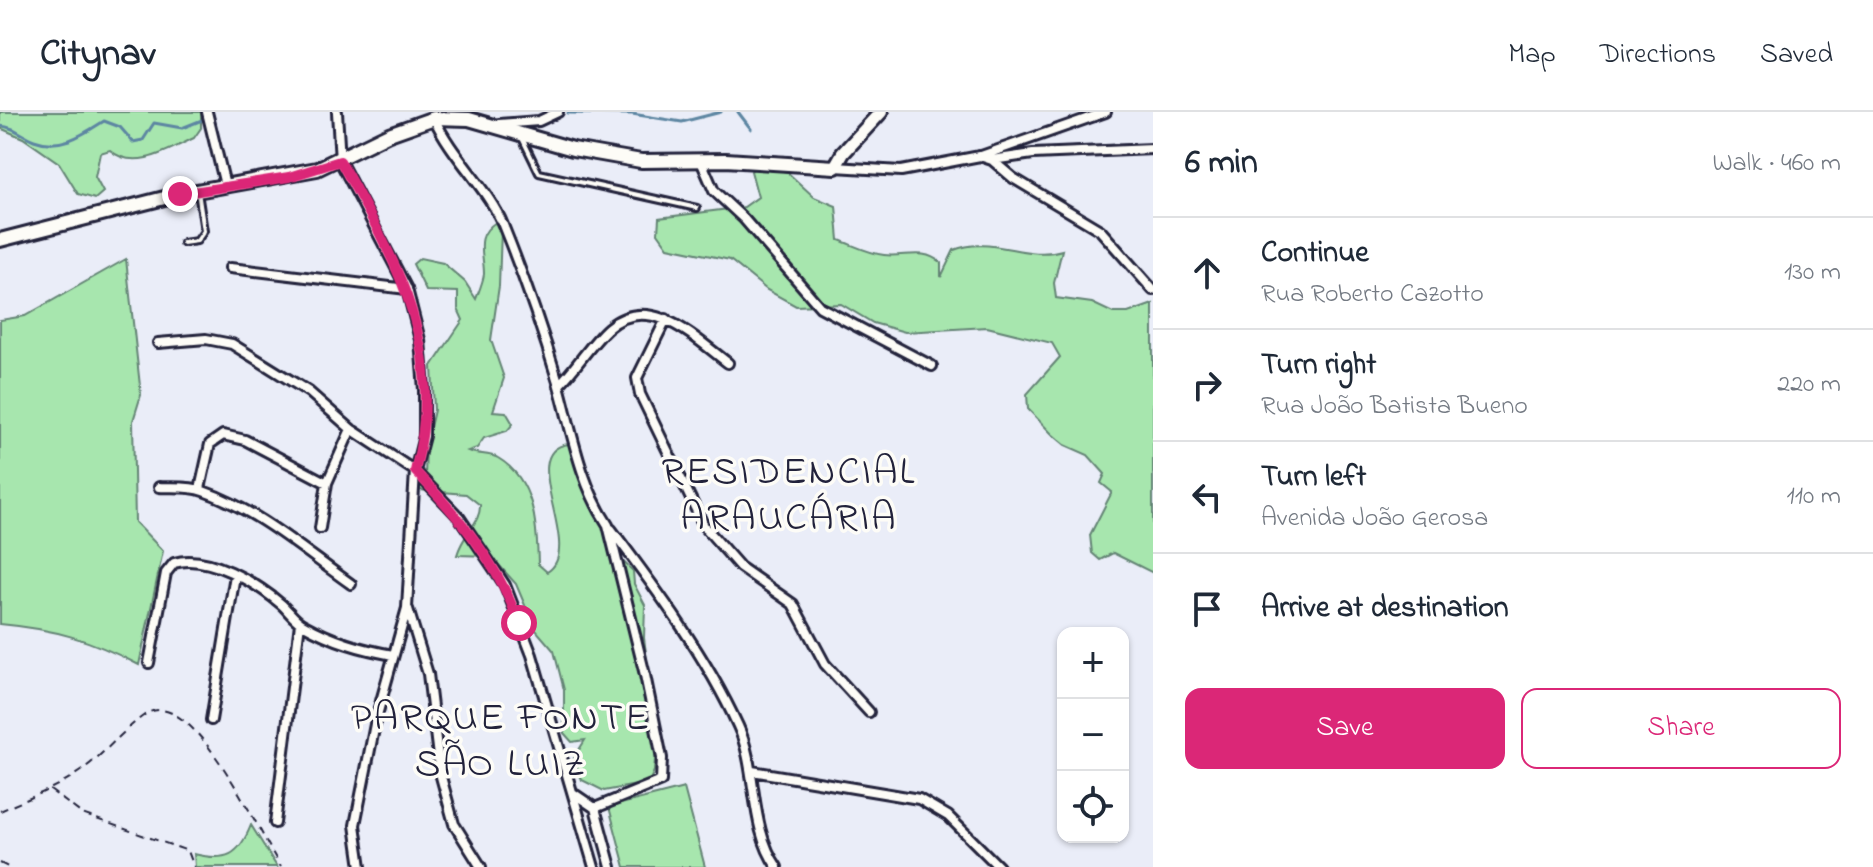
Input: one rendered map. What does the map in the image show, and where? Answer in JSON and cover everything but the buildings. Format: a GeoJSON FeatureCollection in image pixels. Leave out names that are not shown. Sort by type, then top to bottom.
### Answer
{"type":"FeatureCollection","features":[{"type":"Feature","properties":{"kind":"main road"},"geometry":{"type":"LineString","coordinates":[[0,240],[198,190],[289,177],[340,161],[389,134],[434,118],[469,119],[599,155],[641,161],[835,167],[843,153],[881,112]]}},
{"type":"Feature","properties":{"kind":"street"},"geometry":{"type":"LineString","coordinates":[[207,112],[225,185]]}},
{"type":"Feature","properties":{"kind":"street"},"geometry":{"type":"LineString","coordinates":[[337,112],[340,161],[407,289],[420,340],[424,390],[424,436],[415,471],[407,608],[393,655],[355,825],[361,867]]}},
{"type":"Feature","properties":{"kind":"street"},"geometry":{"type":"LineString","coordinates":[[490,125],[539,121],[558,112]]}},
{"type":"Feature","properties":{"kind":"street"},"geometry":{"type":"LineString","coordinates":[[835,167],[901,171],[980,156],[1106,112]]}},
{"type":"Feature","properties":{"kind":"street"},"geometry":{"type":"LineString","coordinates":[[434,118],[446,144],[501,220],[559,385],[576,458],[595,506],[713,678],[739,728],[752,771],[770,857],[777,867]]}},
{"type":"Feature","properties":{"kind":"street"},"geometry":{"type":"LineString","coordinates":[[992,160],[1033,154],[1153,149]]}},
{"type":"Feature","properties":{"kind":"street"},"geometry":{"type":"LineString","coordinates":[[980,156],[992,160],[1013,178],[1100,230],[1153,290]]}},
{"type":"Feature","properties":{"kind":"street"},"geometry":{"type":"LineString","coordinates":[[701,161],[714,191],[744,219],[820,307],[932,366]]}},
{"type":"Feature","properties":{"kind":"street"},"geometry":{"type":"LineString","coordinates":[[230,268],[407,289]]}},
{"type":"Feature","properties":{"kind":"street"},"geometry":{"type":"LineString","coordinates":[[559,385],[581,364],[607,329],[621,320],[653,314],[666,319],[728,363]]}},
{"type":"Feature","properties":{"kind":"street"},"geometry":{"type":"LineString","coordinates":[[666,319],[637,378],[640,394],[704,526],[740,567],[793,604],[825,664],[869,712]]}},
{"type":"Feature","properties":{"kind":"street"},"geometry":{"type":"LineString","coordinates":[[158,343],[206,339],[232,344],[309,392],[351,429],[415,471],[459,517],[505,585],[532,655],[594,867]]}},
{"type":"Feature","properties":{"kind":"street"},"geometry":{"type":"LineString","coordinates":[[320,528],[327,483],[351,429]]}},
{"type":"Feature","properties":{"kind":"street"},"geometry":{"type":"LineString","coordinates":[[200,489],[210,444],[223,435],[245,440],[327,483]]}},
{"type":"Feature","properties":{"kind":"street"},"geometry":{"type":"LineString","coordinates":[[159,487],[200,489],[269,524],[351,584]]}},
{"type":"Feature","properties":{"kind":"street"},"geometry":{"type":"LineString","coordinates":[[595,808],[653,787],[661,781],[645,675],[608,525]]}},
{"type":"Feature","properties":{"kind":"street"},"geometry":{"type":"LineString","coordinates":[[149,663],[166,573],[174,563],[197,561],[235,575],[280,603],[300,623],[342,644],[393,655]]}},
{"type":"Feature","properties":{"kind":"street"},"geometry":{"type":"LineString","coordinates":[[211,720],[235,575]]}},
{"type":"Feature","properties":{"kind":"street"},"geometry":{"type":"LineString","coordinates":[[407,608],[428,674],[440,773],[454,824],[481,867]]}},
{"type":"Feature","properties":{"kind":"street"},"geometry":{"type":"LineString","coordinates":[[275,823],[300,623]]}},
{"type":"Feature","properties":{"kind":"street"},"geometry":{"type":"LineString","coordinates":[[752,771],[919,799],[948,816],[999,867]]}},
{"type":"Feature","properties":{"kind":"street"},"geometry":{"type":"LineString","coordinates":[[572,793],[595,808],[611,867]]}},
{"type":"Feature","properties":{"kind":"lane"},"geometry":{"type":"LineString","coordinates":[[521,134],[539,173],[697,208]]}},
{"type":"Feature","properties":{"kind":"lane"},"geometry":{"type":"LineString","coordinates":[[183,243],[197,241],[204,231],[198,190]]}},
{"type":"Feature","properties":{"kind":"path"},"geometry":{"type":"LineString","coordinates":[[0,811],[84,769],[147,713],[164,709],[185,720],[210,747],[281,867]]}},
{"type":"Feature","properties":{"kind":"path"},"geometry":{"type":"LineString","coordinates":[[49,788],[82,814],[188,851],[194,867]]}},
{"type":"Feature","properties":{"kind":"path"},"geometry":{"type":"LineString","coordinates":[[0,863],[8,867]]}},
{"type":"Feature","properties":{"kind":"green space"},"geometry":{"type":"Polygon","coordinates":[[[0,112],[201,112],[201,128],[194,138],[152,157],[130,159],[110,150],[100,153],[95,177],[103,192],[95,199],[78,194],[59,163],[23,138],[0,128],[0,112]]]}},
{"type":"Feature","properties":{"kind":"green space"},"geometry":{"type":"Polygon","coordinates":[[[758,164],[787,172],[814,197],[836,206],[839,240],[866,251],[891,256],[927,255],[941,263],[941,277],[954,250],[968,246],[995,246],[1035,253],[1062,250],[1054,283],[1056,298],[1092,303],[1113,313],[1128,313],[1153,304],[1153,573],[1113,553],[1100,560],[1092,553],[1090,535],[1112,492],[1101,483],[1105,474],[1088,455],[1065,445],[1028,409],[1027,394],[1060,357],[1052,343],[987,327],[905,332],[873,323],[841,304],[796,306],[767,290],[730,260],[668,247],[658,233],[659,218],[744,207],[758,197],[751,171],[758,164]]]}},
{"type":"Feature","properties":{"kind":"green space"},"geometry":{"type":"Polygon","coordinates":[[[496,222],[501,230],[499,286],[491,340],[504,378],[493,411],[506,412],[513,424],[507,431],[484,438],[477,448],[468,451],[498,458],[520,478],[535,519],[538,564],[547,572],[557,560],[559,543],[547,464],[553,451],[568,444],[575,451],[615,554],[633,571],[634,584],[645,605],[644,638],[657,736],[654,771],[650,780],[642,784],[604,791],[582,780],[574,758],[585,740],[572,742],[564,733],[564,690],[554,651],[535,629],[516,584],[491,556],[457,555],[478,517],[480,505],[466,494],[417,490],[425,478],[426,445],[434,410],[432,366],[463,320],[458,309],[458,292],[426,291],[413,264],[420,258],[443,263],[465,282],[476,299],[484,274],[483,239],[489,227],[496,222]]]}},
{"type":"Feature","properties":{"kind":"green space"},"geometry":{"type":"Polygon","coordinates":[[[126,259],[141,395],[133,421],[135,522],[163,551],[139,665],[71,637],[0,624],[0,320],[25,316],[126,259]]]}},
{"type":"Feature","properties":{"kind":"green space"},"geometry":{"type":"Polygon","coordinates":[[[684,788],[705,867],[625,867],[609,807],[684,788]]]}},
{"type":"Feature","properties":{"kind":"green space"},"geometry":{"type":"Polygon","coordinates":[[[251,825],[277,867],[195,867],[194,854],[223,857],[236,850],[251,825]]]}},
{"type":"Feature","properties":{"kind":"waterway"},"geometry":{"type":"LineString","coordinates":[[568,113],[632,114],[682,122],[721,112]]}},
{"type":"Feature","properties":{"kind":"waterway"},"geometry":{"type":"LineString","coordinates":[[738,112],[751,129]]}},
{"type":"Feature","properties":{"kind":"waterway"},"geometry":{"type":"LineString","coordinates":[[0,126],[34,140],[53,143],[71,140],[104,121],[120,127],[133,142],[143,140],[154,123],[182,128],[202,120]]}},
{"type":"Feature","properties":{"kind":"district","name":"RESIDENCIAL ARAUCÁRIA"},"geometry":{"type":"Point","coordinates":[789,492]}},
{"type":"Feature","properties":{"kind":"district","name":"PARQUE FONTE SÃO LUIZ"},"geometry":{"type":"Point","coordinates":[501,738]}},
{"type":"Feature","properties":{"kind":"route"},"geometry":{"type":"LineString","coordinates":[[180,194],[289,177],[340,161],[383,237],[407,289],[420,340],[424,436],[415,471],[477,540],[505,585],[519,623]]}}]}
